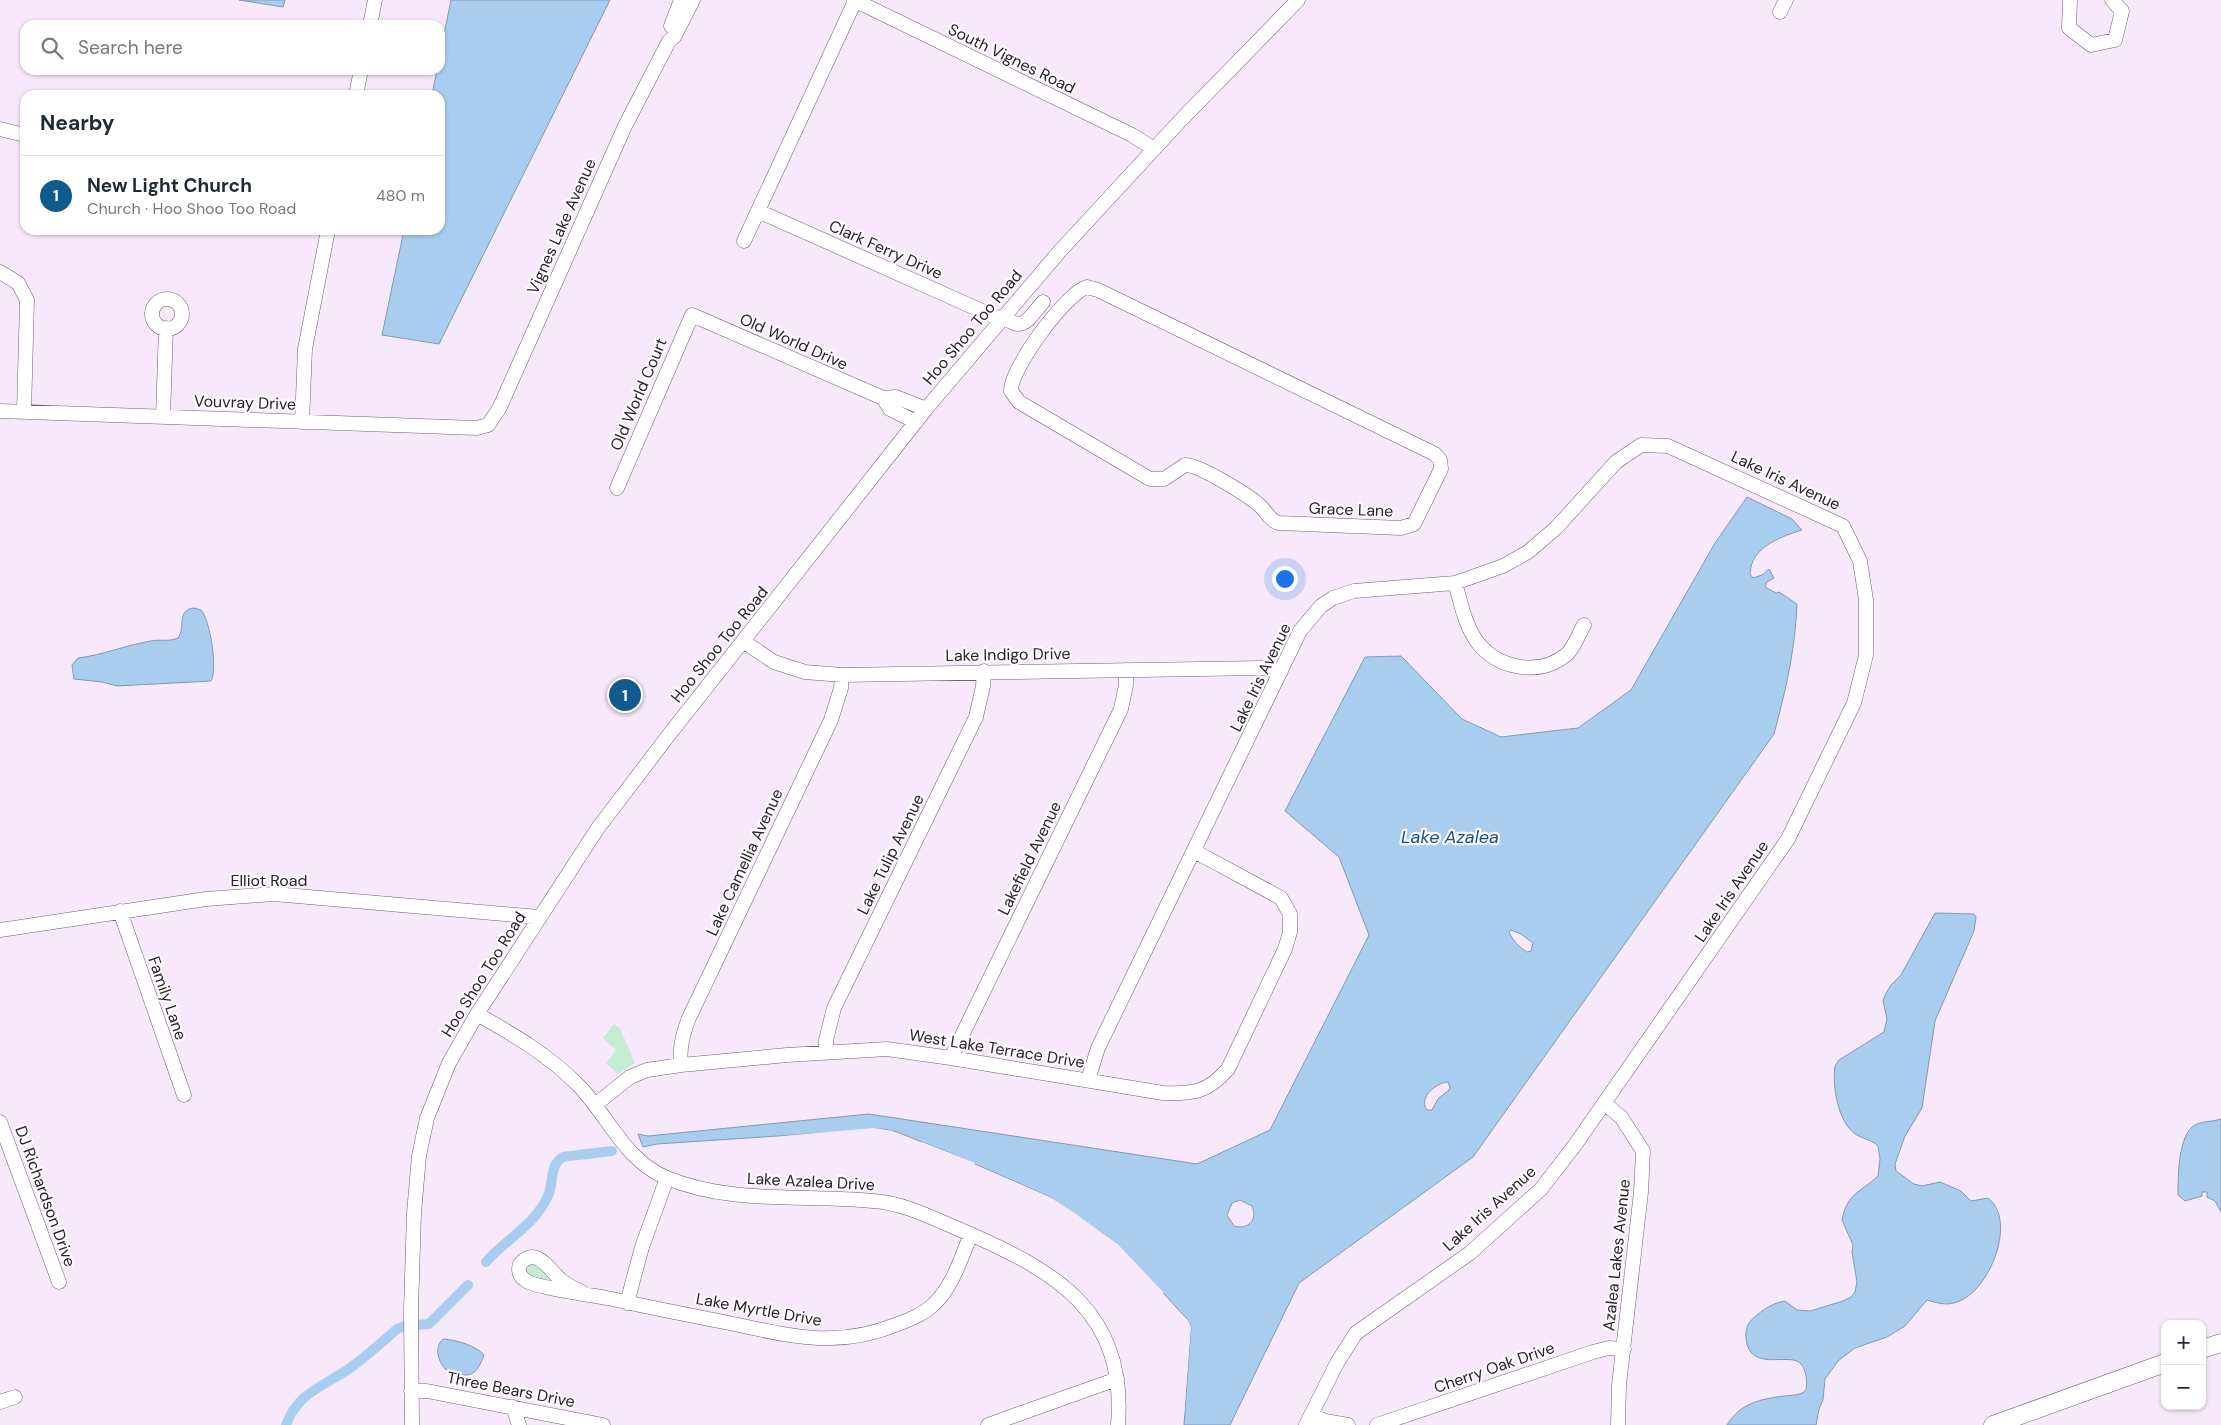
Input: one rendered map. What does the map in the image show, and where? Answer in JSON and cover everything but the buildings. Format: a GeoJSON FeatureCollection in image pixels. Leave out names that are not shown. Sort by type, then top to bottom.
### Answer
{"type":"FeatureCollection","features":[{"type":"Feature","properties":{"kind":"main road"},"geometry":{"type":"LineString","coordinates":[[2206,1349],[2221,1343]]}},
{"type":"Feature","properties":{"kind":"main road"},"geometry":{"type":"LineString","coordinates":[[1993,1425],[2161,1364]]}},
{"type":"Feature","properties":{"kind":"street"},"geometry":{"type":"LineString","coordinates":[[371,20],[375,0]]}},
{"type":"Feature","properties":{"kind":"street","name":"Vignes Lake Avenue"},"geometry":{"type":"LineString","coordinates":[[488,425],[496,416],[625,126],[668,41],[668,34],[681,0]]}},
{"type":"Feature","properties":{"kind":"street","name":"Vignes Lake Avenue"},"geometry":{"type":"LineString","coordinates":[[668,41],[674,38],[693,0]]}},
{"type":"Feature","properties":{"kind":"street"},"geometry":{"type":"LineString","coordinates":[[744,241],[854,0]]}},
{"type":"Feature","properties":{"kind":"street","name":"South Vignes Road"},"geometry":{"type":"LineString","coordinates":[[854,0],[1132,135],[1154,149]]}},
{"type":"Feature","properties":{"kind":"street","name":"Hoo Shoo Too Road"},"geometry":{"type":"LineString","coordinates":[[412,1425],[411,1325],[416,1181],[423,1134],[448,1063],[477,1014],[598,828],[926,409],[1027,289],[1154,149],[1298,0]]}},
{"type":"Feature","properties":{"kind":"street"},"geometry":{"type":"LineString","coordinates":[[2070,0],[2068,28],[2091,45],[2115,40],[2122,11],[2112,0]]}},
{"type":"Feature","properties":{"kind":"street"},"geometry":{"type":"LineString","coordinates":[[357,90],[360,75]]}},
{"type":"Feature","properties":{"kind":"street"},"geometry":{"type":"LineString","coordinates":[[0,129],[20,134]]}},
{"type":"Feature","properties":{"kind":"street","name":"Clark Ferry Drive"},"geometry":{"type":"LineString","coordinates":[[758,211],[1013,324],[1020,325],[1026,321],[1043,302]]}},
{"type":"Feature","properties":{"kind":"street"},"geometry":{"type":"LineString","coordinates":[[302,422],[305,349],[327,235]]}},
{"type":"Feature","properties":{"kind":"street"},"geometry":{"type":"LineString","coordinates":[[0,272],[18,283],[27,300],[24,412]]}},
{"type":"Feature","properties":{"kind":"street","name":"Grace Lane"},"geometry":{"type":"LineString","coordinates":[[1087,287],[1092,288],[1431,452],[1438,457],[1441,469],[1416,520],[1410,527],[1401,528],[1278,523],[1271,520],[1264,509],[1253,500],[1194,466],[1180,467],[1160,480],[1147,478],[1019,402],[1013,396],[1011,387],[1014,376],[1040,335],[1057,314],[1078,292],[1087,287]]}},
{"type":"Feature","properties":{"kind":"street"},"geometry":{"type":"LineString","coordinates":[[1027,289],[1057,314]]}},
{"type":"Feature","properties":{"kind":"street","name":"Old World Drive"},"geometry":{"type":"LineString","coordinates":[[692,315],[883,398],[896,397],[926,409]]}},
{"type":"Feature","properties":{"kind":"street","name":"Old World Court"},"geometry":{"type":"LineString","coordinates":[[617,488],[692,315]]}},
{"type":"Feature","properties":{"kind":"street"},"geometry":{"type":"LineString","coordinates":[[163,417],[166,328]]}},
{"type":"Feature","properties":{"kind":"street","name":"Old World Drive"},"geometry":{"type":"LineString","coordinates":[[883,398],[890,409],[916,422]]}},
{"type":"Feature","properties":{"kind":"street","name":"Vouvray Drive"},"geometry":{"type":"LineString","coordinates":[[0,411],[478,428],[488,425]]}},
{"type":"Feature","properties":{"kind":"street","name":"Lake Iris Avenue"},"geometry":{"type":"LineString","coordinates":[[1088,1080],[1098,1048],[1300,631],[1321,606],[1333,598],[1354,591],[1455,583],[1503,566],[1528,552],[1556,528],[1616,462],[1641,445],[1668,446],[1843,526],[1860,561],[1866,600],[1866,655],[1854,703],[1832,752],[1788,839],[1604,1104],[1541,1189],[1470,1253],[1356,1333],[1337,1363],[1309,1420]]}},
{"type":"Feature","properties":{"kind":"street"},"geometry":{"type":"LineString","coordinates":[[1455,583],[1464,616],[1478,642],[1496,660],[1521,668],[1549,663],[1567,654],[1584,625]]}},
{"type":"Feature","properties":{"kind":"street","name":"Lake Indigo Drive"},"geometry":{"type":"LineString","coordinates":[[743,641],[774,662],[805,672],[842,675],[984,671],[1262,668],[1281,671]]}},
{"type":"Feature","properties":{"kind":"street","name":"Lakefield Avenue"},"geometry":{"type":"LineString","coordinates":[[951,1058],[1121,709],[1126,685],[1126,670]]}},
{"type":"Feature","properties":{"kind":"street","name":"Lake Tulip Avenue"},"geometry":{"type":"LineString","coordinates":[[826,1051],[826,1040],[834,1008],[976,717],[983,686],[984,671]]}},
{"type":"Feature","properties":{"kind":"street","name":"Lake Camellia Avenue"},"geometry":{"type":"LineString","coordinates":[[681,1064],[681,1044],[688,1020],[831,720],[841,688],[842,675]]}},
{"type":"Feature","properties":{"kind":"street","name":"West Lake Terrace Drive"},"geometry":{"type":"LineString","coordinates":[[595,1105],[630,1077],[647,1070],[681,1064],[826,1051],[888,1049],[1162,1093],[1186,1094],[1199,1091],[1216,1083],[1228,1069],[1285,949],[1290,932],[1290,914],[1281,898],[1194,850]]}},
{"type":"Feature","properties":{"kind":"street","name":"Elliot Road"},"geometry":{"type":"LineString","coordinates":[[0,930],[230,896],[274,894],[539,917]]}},
{"type":"Feature","properties":{"kind":"street","name":"Family Lane"},"geometry":{"type":"LineString","coordinates":[[120,911],[184,1095]]}},
{"type":"Feature","properties":{"kind":"street","name":"Lake Azalea Drive"},"geometry":{"type":"LineString","coordinates":[[477,1014],[543,1054],[565,1072],[595,1105],[633,1155],[647,1167],[667,1178],[690,1186],[724,1193],[800,1199],[874,1200],[911,1209],[1026,1260],[1062,1284],[1082,1304],[1099,1327],[1109,1346],[1117,1379],[1118,1425]]}},
{"type":"Feature","properties":{"kind":"street","name":"Azalea Lakes Avenue"},"geometry":{"type":"LineString","coordinates":[[1604,1104],[1621,1117],[1643,1151],[1641,1192],[1619,1385],[1618,1425]]}},
{"type":"Feature","properties":{"kind":"street","name":"DJ Richardson Drive"},"geometry":{"type":"LineString","coordinates":[[0,1122],[59,1282]]}},
{"type":"Feature","properties":{"kind":"street"},"geometry":{"type":"LineString","coordinates":[[627,1302],[642,1247],[667,1178]]}},
{"type":"Feature","properties":{"kind":"street","name":"Lake Myrtle Drive"},"geometry":{"type":"LineString","coordinates":[[582,1292],[799,1337],[841,1339],[868,1334],[910,1320],[935,1304],[954,1276],[971,1234]]}},
{"type":"Feature","properties":{"kind":"street","name":"Cherry Oak Drive"},"geometry":{"type":"LineString","coordinates":[[1377,1425],[1593,1352],[1609,1348],[1624,1349]]}},
{"type":"Feature","properties":{"kind":"street"},"geometry":{"type":"LineString","coordinates":[[988,1425],[1117,1379]]}},
{"type":"Feature","properties":{"kind":"street","name":"Three Bears Drive"},"geometry":{"type":"LineString","coordinates":[[412,1391],[425,1390],[603,1425]]}},
{"type":"Feature","properties":{"kind":"street"},"geometry":{"type":"LineString","coordinates":[[0,1402],[15,1397]]}},
{"type":"Feature","properties":{"kind":"street"},"geometry":{"type":"LineString","coordinates":[[513,1408],[518,1425]]}},
{"type":"Feature","properties":{"kind":"street"},"geometry":{"type":"LineString","coordinates":[[1309,1420],[1348,1425]]}},
{"type":"Feature","properties":{"kind":"green space"},"geometry":{"type":"Polygon","coordinates":[[[614,1024],[620,1028],[635,1063],[618,1074],[606,1063],[616,1050],[603,1038],[614,1024]]]}},
{"type":"Feature","properties":{"kind":"green space"},"geometry":{"type":"Polygon","coordinates":[[[534,1262],[549,1276],[548,1280],[526,1274],[525,1266],[534,1262]]]}},
{"type":"Feature","properties":{"kind":"water"},"geometry":{"type":"Polygon","coordinates":[[[239,0],[285,0],[283,7],[239,0]]]}},
{"type":"Feature","properties":{"kind":"water"},"geometry":{"type":"Polygon","coordinates":[[[451,0],[610,0],[439,344],[382,335],[403,235],[445,235],[445,90],[433,90],[436,75],[445,75],[445,29],[451,0]]]}},
{"type":"Feature","properties":{"kind":"water","name":"Lake Azalea"},"geometry":{"type":"Polygon","coordinates":[[[1747,497],[1792,519],[1802,530],[1768,544],[1755,557],[1750,574],[1753,578],[1762,575],[1769,569],[1774,578],[1767,582],[1765,587],[1776,593],[1779,592],[1797,604],[1789,670],[1774,734],[1473,1157],[1299,1283],[1230,1425],[1184,1425],[1191,1327],[1187,1319],[1119,1245],[1052,1198],[950,1153],[897,1132],[884,1129],[657,1144],[643,1147],[638,1134],[648,1136],[869,1114],[1197,1164],[1270,1130],[1369,935],[1339,857],[1285,811],[1365,657],[1401,656],[1462,719],[1501,737],[1578,728],[1631,690],[1715,543],[1747,497]],[[1511,930],[1509,932],[1517,944],[1527,952],[1531,951],[1533,943],[1521,934],[1511,930]],[[1448,1082],[1434,1088],[1427,1096],[1425,1105],[1427,1110],[1432,1110],[1438,1099],[1449,1090],[1448,1082]],[[1240,1200],[1232,1203],[1227,1215],[1234,1226],[1244,1227],[1253,1220],[1254,1211],[1252,1206],[1240,1200]]]}},
{"type":"Feature","properties":{"kind":"water"},"geometry":{"type":"Polygon","coordinates":[[[188,609],[201,610],[210,634],[214,667],[211,681],[117,686],[102,682],[74,679],[72,665],[78,658],[154,640],[178,638],[183,615],[188,609]]]}},
{"type":"Feature","properties":{"kind":"water"},"geometry":{"type":"Polygon","coordinates":[[[1935,913],[1974,914],[1976,917],[1974,931],[1935,1021],[1922,1108],[1905,1136],[1895,1164],[1896,1171],[1914,1184],[1922,1186],[1940,1182],[1961,1191],[1971,1201],[1988,1198],[1997,1209],[2000,1223],[2000,1238],[1996,1255],[1980,1285],[1969,1296],[1950,1304],[1927,1300],[1905,1326],[1887,1337],[1855,1348],[1838,1361],[1825,1379],[1823,1400],[1816,1425],[1727,1425],[1738,1412],[1752,1403],[1799,1394],[1806,1390],[1805,1373],[1801,1364],[1796,1361],[1762,1359],[1754,1355],[1749,1349],[1746,1331],[1752,1320],[1760,1312],[1773,1304],[1785,1301],[1797,1310],[1810,1311],[1843,1301],[1851,1297],[1855,1292],[1857,1282],[1852,1252],[1853,1245],[1842,1220],[1844,1211],[1851,1198],[1878,1176],[1880,1159],[1878,1146],[1850,1130],[1841,1114],[1834,1084],[1835,1066],[1839,1060],[1884,1032],[1887,1019],[1883,1001],[1886,993],[1901,975],[1935,913]]]}},
{"type":"Feature","properties":{"kind":"water"},"geometry":{"type":"Polygon","coordinates":[[[2221,1119],[2221,1212],[2215,1201],[2207,1197],[2207,1192],[2202,1192],[2202,1196],[2185,1201],[2178,1195],[2178,1178],[2182,1147],[2189,1130],[2195,1125],[2221,1119]]]}},
{"type":"Feature","properties":{"kind":"water"},"geometry":{"type":"Polygon","coordinates":[[[443,1339],[465,1344],[480,1351],[484,1355],[478,1368],[474,1372],[465,1375],[445,1369],[440,1362],[438,1354],[440,1343],[443,1339]]]}},
{"type":"Feature","properties":{"kind":"pier"},"geometry":{"type":"Polygon","coordinates":[[[873,1128],[893,1131],[892,1133],[874,1131],[782,1138],[783,1136],[873,1128]]]}},
{"type":"Feature","properties":{"kind":"pier"},"geometry":{"type":"Polygon","coordinates":[[[922,1142],[975,1163],[974,1167],[921,1144],[922,1142]]]}},
{"type":"Feature","properties":{"kind":"pier"},"geometry":{"type":"Polygon","coordinates":[[[978,1166],[1052,1198],[1076,1214],[1119,1245],[1164,1293],[1162,1294],[1116,1246],[1051,1199],[977,1168],[978,1166]]]}},
{"type":"Feature","properties":{"kind":"pier"},"geometry":{"type":"Polygon","coordinates":[[[1185,1319],[1187,1319],[1191,1327],[1184,1416],[1182,1416],[1189,1327],[1185,1319]]]}},
{"type":"Feature","properties":{"kind":"waterway"},"geometry":{"type":"LineString","coordinates":[[486,1262],[536,1215],[548,1196],[554,1169],[559,1160],[566,1156],[612,1151]]}},
{"type":"Feature","properties":{"kind":"waterway"},"geometry":{"type":"LineString","coordinates":[[286,1425],[291,1414],[304,1397],[340,1375],[397,1329],[404,1326],[429,1324],[468,1285]]}},
{"type":"Feature","properties":{"kind":"place","name":"New Light Church"},"geometry":{"type":"Point","coordinates":[625,695]}}]}
